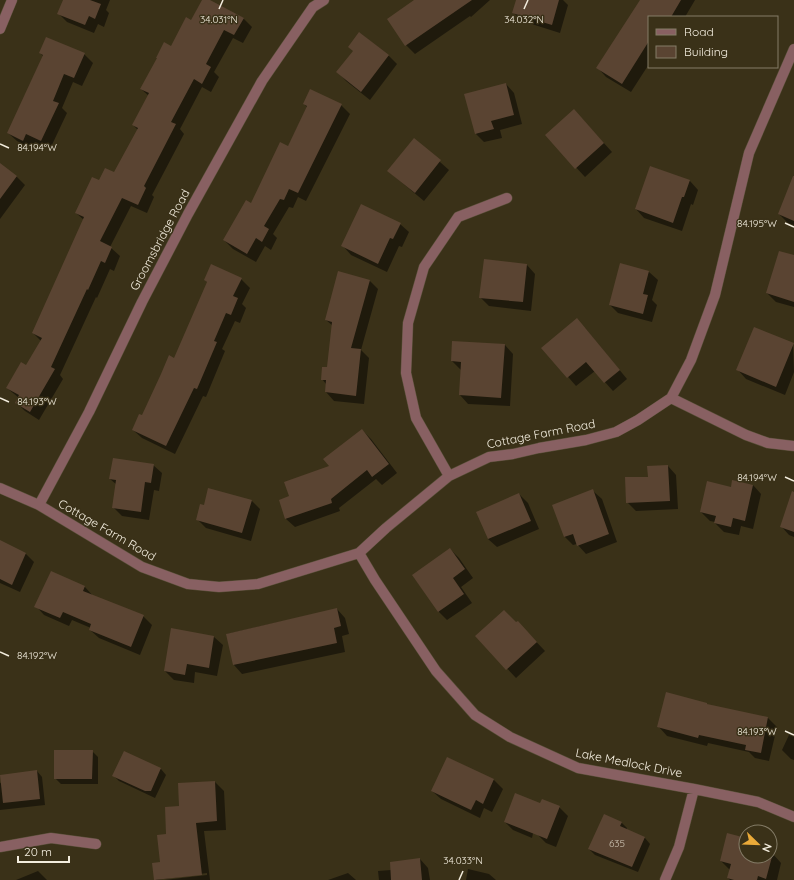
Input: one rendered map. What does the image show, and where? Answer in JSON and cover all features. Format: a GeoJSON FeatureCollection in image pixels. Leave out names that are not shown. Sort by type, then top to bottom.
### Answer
{"type":"FeatureCollection","features":[{"type":"Feature","properties":{"kind":"street"},"geometry":{"type":"LineString","coordinates":[[0,29],[12,0]]}},
{"type":"Feature","properties":{"kind":"street","name":"Groomsbridge Road"},"geometry":{"type":"LineString","coordinates":[[39,505],[89,412],[142,302],[184,221],[262,81],[313,7],[324,0]]}},
{"type":"Feature","properties":{"kind":"street","name":"Cottage Farm Road"},"geometry":{"type":"LineString","coordinates":[[0,488],[39,505],[142,567],[188,584],[219,587],[258,584],[359,553],[386,528],[449,476],[489,457],[586,440],[616,432],[638,420],[671,398],[691,360],[715,295],[749,153],[794,49]]}},
{"type":"Feature","properties":{"kind":"street"},"geometry":{"type":"LineString","coordinates":[[449,476],[416,418],[406,373],[408,323],[424,267],[458,217],[507,198]]}},
{"type":"Feature","properties":{"kind":"street"},"geometry":{"type":"LineString","coordinates":[[671,398],[746,435],[768,443],[794,446]]}},
{"type":"Feature","properties":{"kind":"street","name":"Lake Medlock Drive"},"geometry":{"type":"LineString","coordinates":[[359,553],[375,580],[436,671],[475,715],[510,737],[578,768],[758,802],[794,817]]}},
{"type":"Feature","properties":{"kind":"street"},"geometry":{"type":"LineString","coordinates":[[665,880],[679,847],[694,789]]}},
{"type":"Feature","properties":{"kind":"street"},"geometry":{"type":"LineString","coordinates":[[0,847],[51,838],[96,844]]}},
{"type":"Feature","properties":{"kind":"building"},"geometry":{"type":"Polygon","coordinates":[[[63,0],[90,0],[101,4],[95,19],[89,16],[85,25],[57,14],[63,0]]]}},
{"type":"Feature","properties":{"kind":"building"},"geometry":{"type":"Polygon","coordinates":[[[202,0],[210,0],[244,18],[234,35],[224,30],[206,64],[211,67],[202,84],[194,79],[171,122],[176,124],[144,186],[146,188],[138,205],[122,198],[100,241],[112,247],[105,263],[101,261],[88,290],[87,289],[51,367],[55,369],[30,412],[15,403],[19,395],[6,388],[21,362],[26,365],[42,338],[32,333],[84,217],[75,213],[92,177],[99,180],[105,168],[114,172],[138,128],[132,125],[149,93],[140,89],[164,42],[171,46],[186,17],[191,20],[202,0]]]}},
{"type":"Feature","properties":{"kind":"building"},"geometry":{"type":"Polygon","coordinates":[[[414,0],[472,0],[405,46],[387,19],[414,0]]]}},
{"type":"Feature","properties":{"kind":"building"},"geometry":{"type":"Polygon","coordinates":[[[516,0],[559,0],[552,25],[512,13],[516,0]]]}},
{"type":"Feature","properties":{"kind":"building"},"geometry":{"type":"Polygon","coordinates":[[[640,0],[681,0],[672,16],[648,16],[648,43],[622,84],[596,68],[640,0]]]}},
{"type":"Feature","properties":{"kind":"building"},"geometry":{"type":"Polygon","coordinates":[[[359,32],[389,55],[361,92],[336,72],[353,51],[348,47],[359,32]]]}},
{"type":"Feature","properties":{"kind":"building"},"geometry":{"type":"Polygon","coordinates":[[[46,37],[85,53],[74,78],[64,74],[53,101],[59,103],[41,141],[26,134],[23,141],[7,133],[43,55],[39,53],[46,37]]]}},
{"type":"Feature","properties":{"kind":"building"},"geometry":{"type":"Polygon","coordinates":[[[506,83],[514,115],[491,121],[494,129],[475,134],[464,94],[506,83]]]}},
{"type":"Feature","properties":{"kind":"building"},"geometry":{"type":"Polygon","coordinates":[[[310,89],[342,104],[298,193],[289,189],[284,200],[280,199],[264,226],[269,229],[262,242],[256,238],[247,254],[223,240],[246,200],[251,203],[280,142],[288,146],[307,106],[303,104],[310,89]]]}},
{"type":"Feature","properties":{"kind":"building"},"geometry":{"type":"Polygon","coordinates":[[[574,109],[604,143],[575,169],[545,135],[574,109]]]}},
{"type":"Feature","properties":{"kind":"building"},"geometry":{"type":"Polygon","coordinates":[[[414,138],[441,160],[415,193],[387,171],[414,138]]]}},
{"type":"Feature","properties":{"kind":"building"},"geometry":{"type":"Polygon","coordinates":[[[0,163],[17,176],[0,199],[0,163]]]}},
{"type":"Feature","properties":{"kind":"building"},"geometry":{"type":"Polygon","coordinates":[[[650,166],[690,180],[673,223],[635,209],[650,166]]]}},
{"type":"Feature","properties":{"kind":"building"},"geometry":{"type":"Polygon","coordinates":[[[794,176],[794,221],[778,214],[794,176]]]}},
{"type":"Feature","properties":{"kind":"building"},"geometry":{"type":"Polygon","coordinates":[[[361,204],[401,223],[393,239],[390,238],[378,264],[341,246],[361,204]]]}},
{"type":"Feature","properties":{"kind":"building"},"geometry":{"type":"Polygon","coordinates":[[[779,251],[794,255],[794,302],[766,293],[779,251]]]}},
{"type":"Feature","properties":{"kind":"building"},"geometry":{"type":"Polygon","coordinates":[[[484,259],[527,264],[523,302],[479,298],[484,259]]]}},
{"type":"Feature","properties":{"kind":"building"},"geometry":{"type":"Polygon","coordinates":[[[620,263],[649,271],[643,294],[648,295],[643,314],[609,305],[620,263]]]}},
{"type":"Feature","properties":{"kind":"building"},"geometry":{"type":"Polygon","coordinates":[[[211,264],[242,278],[233,296],[238,298],[231,315],[226,313],[214,341],[217,342],[197,389],[194,388],[166,446],[132,430],[139,414],[142,415],[169,355],[174,358],[207,282],[204,280],[211,264]]]}},
{"type":"Feature","properties":{"kind":"building"},"geometry":{"type":"Polygon","coordinates":[[[338,271],[370,280],[351,348],[361,349],[356,396],[325,392],[326,380],[321,380],[322,367],[327,367],[332,322],[325,320],[338,271]]]}},
{"type":"Feature","properties":{"kind":"building"},"geometry":{"type":"Polygon","coordinates":[[[577,318],[620,370],[604,383],[586,362],[567,378],[541,348],[577,318]]]}},
{"type":"Feature","properties":{"kind":"building"},"geometry":{"type":"Polygon","coordinates":[[[754,327],[794,343],[776,387],[736,370],[754,327]]]}},
{"type":"Feature","properties":{"kind":"building"},"geometry":{"type":"Polygon","coordinates":[[[452,341],[505,344],[501,398],[459,395],[461,362],[451,361],[452,341]]]}},
{"type":"Feature","properties":{"kind":"building"},"geometry":{"type":"Polygon","coordinates":[[[362,429],[389,464],[372,477],[367,470],[331,499],[332,503],[285,519],[279,500],[289,496],[284,482],[329,466],[323,459],[362,429]]]}},
{"type":"Feature","properties":{"kind":"building"},"geometry":{"type":"Polygon","coordinates":[[[113,458],[154,464],[151,483],[145,482],[141,512],[112,508],[116,480],[109,479],[113,458]]]}},
{"type":"Feature","properties":{"kind":"building"},"geometry":{"type":"Polygon","coordinates":[[[668,465],[670,501],[626,503],[625,477],[648,477],[647,466],[668,465]]]}},
{"type":"Feature","properties":{"kind":"building"},"geometry":{"type":"Polygon","coordinates":[[[732,480],[753,485],[745,521],[733,518],[731,527],[714,523],[716,516],[700,512],[707,481],[731,487],[732,480]]]}},
{"type":"Feature","properties":{"kind":"building"},"geometry":{"type":"Polygon","coordinates":[[[208,488],[252,500],[242,533],[196,520],[200,504],[204,505],[208,488]]]}},
{"type":"Feature","properties":{"kind":"building"},"geometry":{"type":"Polygon","coordinates":[[[593,489],[609,534],[577,546],[573,534],[564,537],[552,505],[593,489]]]}},
{"type":"Feature","properties":{"kind":"building"},"geometry":{"type":"Polygon","coordinates":[[[792,491],[794,492],[794,532],[780,527],[792,491]]]}},
{"type":"Feature","properties":{"kind":"building"},"geometry":{"type":"Polygon","coordinates":[[[519,493],[531,521],[488,539],[476,512],[519,493]]]}},
{"type":"Feature","properties":{"kind":"building"},"geometry":{"type":"Polygon","coordinates":[[[0,540],[26,553],[12,585],[0,579],[0,540]]]}},
{"type":"Feature","properties":{"kind":"building"},"geometry":{"type":"Polygon","coordinates":[[[450,548],[465,569],[453,578],[464,594],[438,612],[412,575],[450,548]]]}},
{"type":"Feature","properties":{"kind":"building"},"geometry":{"type":"Polygon","coordinates":[[[51,571],[85,586],[83,591],[144,615],[131,647],[89,630],[91,624],[63,612],[60,618],[34,607],[51,571]]]}},
{"type":"Feature","properties":{"kind":"building"},"geometry":{"type":"Polygon","coordinates":[[[337,608],[341,626],[334,628],[337,643],[233,665],[226,634],[337,608]]]}},
{"type":"Feature","properties":{"kind":"building"},"geometry":{"type":"Polygon","coordinates":[[[504,610],[516,622],[518,621],[537,642],[506,670],[475,636],[504,610]]]}},
{"type":"Feature","properties":{"kind":"building"},"geometry":{"type":"Polygon","coordinates":[[[171,628],[214,636],[209,668],[187,664],[185,675],[164,671],[171,628]]]}},
{"type":"Feature","properties":{"kind":"building"},"geometry":{"type":"Polygon","coordinates":[[[666,692],[707,704],[768,717],[761,753],[745,750],[746,745],[699,735],[698,738],[657,727],[666,692]]]}},
{"type":"Feature","properties":{"kind":"building"},"geometry":{"type":"Polygon","coordinates":[[[54,750],[93,750],[92,779],[54,779],[54,750]]]}},
{"type":"Feature","properties":{"kind":"building"},"geometry":{"type":"Polygon","coordinates":[[[124,751],[161,768],[151,791],[145,791],[112,776],[124,751]]]}},
{"type":"Feature","properties":{"kind":"building"},"geometry":{"type":"Polygon","coordinates":[[[447,757],[494,779],[483,804],[476,800],[471,810],[431,791],[447,757]]]}},
{"type":"Feature","properties":{"kind":"building"},"geometry":{"type":"Polygon","coordinates":[[[37,770],[40,799],[3,803],[0,775],[37,770]]]}},
{"type":"Feature","properties":{"kind":"building"},"geometry":{"type":"Polygon","coordinates":[[[215,781],[217,821],[196,823],[202,875],[154,880],[152,863],[160,862],[157,835],[166,834],[165,807],[179,806],[178,783],[215,781]]]}},
{"type":"Feature","properties":{"kind":"building"},"geometry":{"type":"Polygon","coordinates":[[[515,793],[540,803],[542,799],[560,806],[547,839],[504,822],[515,793]]]}},
{"type":"Feature","properties":{"kind":"building"},"geometry":{"type":"Polygon","coordinates":[[[604,814],[622,822],[620,826],[645,837],[632,867],[588,849],[604,814]]]}},
{"type":"Feature","properties":{"kind":"building"},"geometry":{"type":"Polygon","coordinates":[[[727,833],[738,836],[738,864],[770,864],[766,879],[758,876],[757,880],[734,880],[727,878],[731,864],[720,861],[727,833]]]}},
{"type":"Feature","properties":{"kind":"building"},"geometry":{"type":"Polygon","coordinates":[[[420,858],[422,880],[391,880],[390,862],[420,858]]]}}]}
